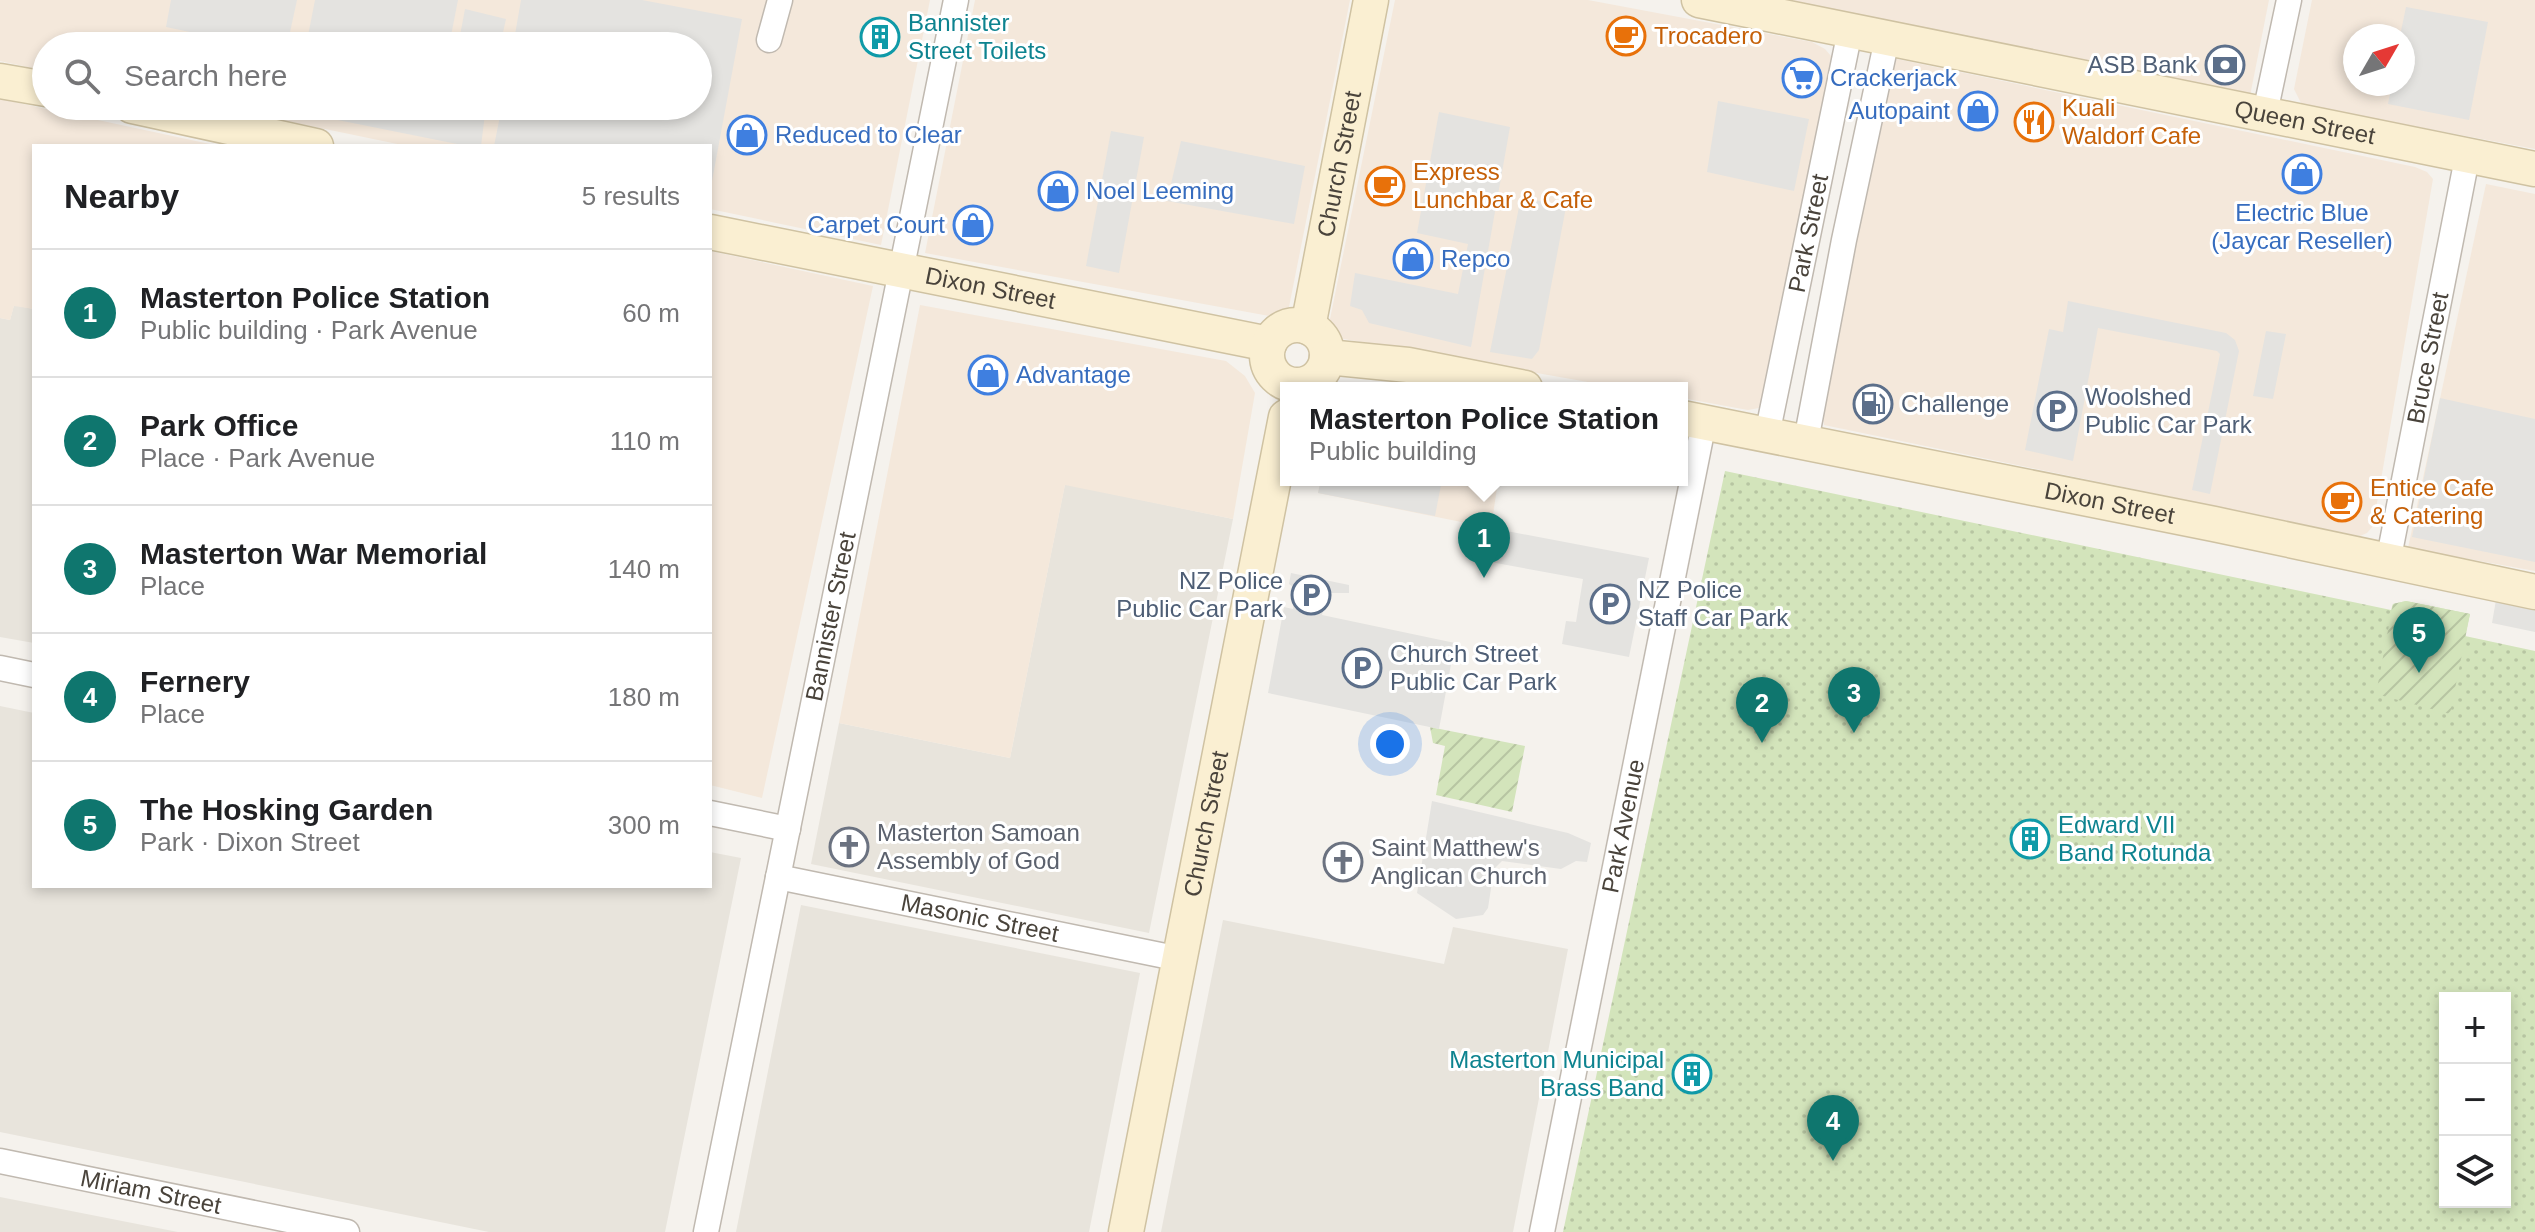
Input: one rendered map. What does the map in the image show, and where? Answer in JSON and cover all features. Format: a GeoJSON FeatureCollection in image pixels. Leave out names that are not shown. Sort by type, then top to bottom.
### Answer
{"type":"FeatureCollection","features":[{"type":"Feature","properties":{"kind":"main road","name":"Church Street"},"geometry":{"type":"LineString","coordinates":[[1308,327],[1371,0]]}},
{"type":"Feature","properties":{"kind":"main road","name":"Queen Street"},"geometry":{"type":"LineString","coordinates":[[1699,0],[2468,153],[2535,169]]}},
{"type":"Feature","properties":{"kind":"main road"},"geometry":{"type":"LineString","coordinates":[[0,81],[32,87]]}},
{"type":"Feature","properties":{"kind":"main road"},"geometry":{"type":"LineString","coordinates":[[196,120],[307,144]]}},
{"type":"Feature","properties":{"kind":"main road","name":"Dixon Street"},"geometry":{"type":"LineString","coordinates":[[712,232],[1269,344]]}},
{"type":"Feature","properties":{"kind":"main road"},"geometry":{"type":"LineString","coordinates":[[1280,383],[1272,372],[1267,354],[1269,344],[1286,328],[1308,327],[1319,334],[1327,357],[1312,382]]}},
{"type":"Feature","properties":{"kind":"main road"},"geometry":{"type":"LineString","coordinates":[[1327,357],[1408,365],[1494,382]]}},
{"type":"Feature","properties":{"kind":"main road","name":"Dixon Street"},"geometry":{"type":"LineString","coordinates":[[1693,420],[2535,592]]}},
{"type":"Feature","properties":{"kind":"main road","name":"Church Street"},"geometry":{"type":"LineString","coordinates":[[1126,1232],[1280,448]]}},
{"type":"Feature","properties":{"kind":"street"},"geometry":{"type":"LineString","coordinates":[[769,40],[780,0]]}},
{"type":"Feature","properties":{"kind":"street","name":"Bannister Street"},"geometry":{"type":"LineString","coordinates":[[706,1232],[956,0]]}},
{"type":"Feature","properties":{"kind":"street"},"geometry":{"type":"LineString","coordinates":[[2265,113],[2289,0]]}},
{"type":"Feature","properties":{"kind":"street","name":"Park Street"},"geometry":{"type":"LineString","coordinates":[[1767,435],[1850,31]]}},
{"type":"Feature","properties":{"kind":"street","name":"Park Street"},"geometry":{"type":"LineString","coordinates":[[1806,441],[1844,240],[1887,39]]}},
{"type":"Feature","properties":{"kind":"street","name":"Bruce Street"},"geometry":{"type":"LineString","coordinates":[[2388,562],[2468,153]]}},
{"type":"Feature","properties":{"kind":"street","name":"Park Avenue"},"geometry":{"type":"LineString","coordinates":[[1688,447],[1693,420]]}},
{"type":"Feature","properties":{"kind":"street","name":"Park Avenue"},"geometry":{"type":"LineString","coordinates":[[1542,1232],[1681,486]]}},
{"type":"Feature","properties":{"kind":"street"},"geometry":{"type":"LineString","coordinates":[[0,668],[32,675]]}},
{"type":"Feature","properties":{"kind":"street"},"geometry":{"type":"LineString","coordinates":[[712,813],[788,829]]}},
{"type":"Feature","properties":{"kind":"street","name":"Masonic Street"},"geometry":{"type":"LineString","coordinates":[[778,877],[1180,959]]}},
{"type":"Feature","properties":{"kind":"street","name":"Miriam Street"},"geometry":{"type":"LineString","coordinates":[[0,1161],[347,1232]]}},
{"type":"Feature","properties":{"kind":"shaded area"},"geometry":{"type":"Polygon","coordinates":[[[0,0],[930,0],[881,245],[712,209],[712,144],[397,144],[282,120],[712,120],[712,32],[32,32],[32,68],[0,61],[0,0]]]}},
{"type":"Feature","properties":{"kind":"shaded area"},"geometry":{"type":"Polygon","coordinates":[[[171,0],[297,0],[290,32],[190,32],[166,27],[171,0]]]}},
{"type":"Feature","properties":{"kind":"shaded area"},"geometry":{"type":"Polygon","coordinates":[[[315,0],[458,0],[452,32],[309,32],[315,0]]]}},
{"type":"Feature","properties":{"kind":"shaded area"},"geometry":{"type":"Polygon","coordinates":[[[521,0],[642,0],[742,19],[712,181],[712,144],[494,144],[499,120],[712,120],[712,32],[515,32],[521,0]]]}},
{"type":"Feature","properties":{"kind":"shaded area"},"geometry":{"type":"Polygon","coordinates":[[[975,0],[1350,0],[1288,312],[1280,318],[925,253],[975,0]]]}},
{"type":"Feature","properties":{"kind":"shaded area"},"geometry":{"type":"Polygon","coordinates":[[[1395,0],[1588,0],[1812,42],[1831,56],[1766,399],[1759,408],[1748,410],[1688,399],[1688,382],[1588,382],[1338,338],[1331,329],[1330,319],[1395,0]]]}},
{"type":"Feature","properties":{"kind":"shaded area"},"geometry":{"type":"Polygon","coordinates":[[[1777,0],[2269,0],[2250,96],[1777,0]]]}},
{"type":"Feature","properties":{"kind":"shaded area"},"geometry":{"type":"Polygon","coordinates":[[[2312,0],[2535,0],[2535,149],[2302,105],[2294,89],[2312,0]]]}},
{"type":"Feature","properties":{"kind":"shaded area"},"geometry":{"type":"Polygon","coordinates":[[[2406,7],[2488,22],[2469,120],[2388,104],[2390,96],[2415,96],[2415,24],[2402,24],[2406,7]]]}},
{"type":"Feature","properties":{"kind":"shaded area"},"geometry":{"type":"Polygon","coordinates":[[[465,9],[506,19],[503,32],[461,32],[465,9]]]}},
{"type":"Feature","properties":{"kind":"shaded area"},"geometry":{"type":"Polygon","coordinates":[[[1897,59],[2427,172],[2433,179],[2373,526],[2367,533],[2360,536],[1824,425],[1822,413],[1889,66],[1897,59]]]}},
{"type":"Feature","properties":{"kind":"shaded area"},"geometry":{"type":"Polygon","coordinates":[[[0,99],[32,106],[32,120],[98,120],[210,144],[32,144],[32,309],[14,306],[10,320],[0,318],[0,99]]]}},
{"type":"Feature","properties":{"kind":"shaded area"},"geometry":{"type":"Polygon","coordinates":[[[1718,101],[1809,119],[1794,191],[1707,172],[1718,101]]]}},
{"type":"Feature","properties":{"kind":"shaded area"},"geometry":{"type":"Polygon","coordinates":[[[1439,112],[1510,127],[1471,347],[1369,323],[1362,310],[1350,306],[1355,273],[1458,294],[1468,244],[1417,233],[1439,112]]]}},
{"type":"Feature","properties":{"kind":"shaded area"},"geometry":{"type":"Polygon","coordinates":[[[338,120],[484,120],[481,144],[457,144],[338,120]]]}},
{"type":"Feature","properties":{"kind":"shaded area"},"geometry":{"type":"Polygon","coordinates":[[[1111,131],[1144,137],[1119,273],[1086,266],[1111,131]]]}},
{"type":"Feature","properties":{"kind":"shaded area"},"geometry":{"type":"Polygon","coordinates":[[[1181,141],[1305,166],[1294,224],[1167,201],[1181,141]]]}},
{"type":"Feature","properties":{"kind":"shaded area"},"geometry":{"type":"Polygon","coordinates":[[[2486,184],[2535,194],[2535,571],[2408,548],[2486,184]]]}},
{"type":"Feature","properties":{"kind":"shaded area"},"geometry":{"type":"Polygon","coordinates":[[[1535,200],[1566,207],[1539,350],[1532,359],[1490,352],[1519,207],[1535,200]]]}},
{"type":"Feature","properties":{"kind":"shaded area"},"geometry":{"type":"Polygon","coordinates":[[[712,251],[873,286],[762,798],[712,786],[712,251]]]}},
{"type":"Feature","properties":{"kind":"shaded area","name":"Woolshed Public Car Park"},"geometry":{"type":"Polygon","coordinates":[[[2068,301],[2226,333],[2235,340],[2239,351],[2210,494],[2192,490],[2220,354],[2217,351],[2098,328],[2073,461],[2025,450],[2049,329],[2063,332],[2068,301]]]}},
{"type":"Feature","properties":{"kind":"shaded area"},"geometry":{"type":"Polygon","coordinates":[[[14,305],[32,309],[32,643],[0,637],[0,318],[10,320],[14,305]]]}},
{"type":"Feature","properties":{"kind":"shaded area"},"geometry":{"type":"Polygon","coordinates":[[[920,305],[1226,361],[1245,376],[1255,393],[1233,519],[1065,485],[1010,758],[839,723],[920,305]]]}},
{"type":"Feature","properties":{"kind":"shaded area"},"geometry":{"type":"Polygon","coordinates":[[[2266,331],[2286,334],[2273,399],[2253,396],[2266,331]]]}},
{"type":"Feature","properties":{"kind":"shaded area"},"geometry":{"type":"Polygon","coordinates":[[[2440,398],[2535,419],[2535,562],[2412,537],[2440,398]]]}},
{"type":"Feature","properties":{"kind":"shaded area"},"geometry":{"type":"Polygon","coordinates":[[[1065,484],[1233,519],[1149,933],[811,864],[839,723],[1010,758],[1065,484]]]}},
{"type":"Feature","properties":{"kind":"shaded area"},"geometry":{"type":"Polygon","coordinates":[[[1320,486],[1498,486],[1491,528],[1318,493],[1320,486]]]}},
{"type":"Feature","properties":{"kind":"shaded area"},"geometry":{"type":"Polygon","coordinates":[[[1320,486],[1441,486],[1435,516],[1318,493],[1320,486]]]}},
{"type":"Feature","properties":{"kind":"shaded area","name":"NZ Police Staff Car Park"},"geometry":{"type":"Polygon","coordinates":[[[1491,528],[1649,558],[1629,657],[1562,644],[1566,621],[1576,622],[1583,579],[1485,561],[1491,528]]]}},
{"type":"Feature","properties":{"kind":"shaded area","name":"Church Street Public Car Park"},"geometry":{"type":"Polygon","coordinates":[[[1291,573],[1349,585],[1349,593],[1327,593],[1322,615],[1455,643],[1439,729],[1268,693],[1284,607],[1293,609],[1296,589],[1289,584],[1291,573]]]}},
{"type":"Feature","properties":{"kind":"shaded area"},"geometry":{"type":"Polygon","coordinates":[[[2496,600],[2535,609],[2535,632],[2492,623],[2496,600]]]}},
{"type":"Feature","properties":{"kind":"shaded area"},"geometry":{"type":"Polygon","coordinates":[[[0,706],[32,713],[32,888],[712,888],[712,852],[741,858],[665,1232],[489,1232],[0,1132],[0,706]]]}},
{"type":"Feature","properties":{"kind":"shaded area"},"geometry":{"type":"Polygon","coordinates":[[[1432,801],[1568,833],[1591,843],[1587,862],[1576,861],[1561,869],[1502,861],[1494,869],[1488,908],[1483,915],[1456,919],[1417,893],[1432,801]]]}},
{"type":"Feature","properties":{"kind":"shaded area"},"geometry":{"type":"Polygon","coordinates":[[[801,905],[1140,973],[1089,1232],[736,1232],[801,905]]]}},
{"type":"Feature","properties":{"kind":"shaded area"},"geometry":{"type":"Polygon","coordinates":[[[1223,920],[1444,964],[1453,927],[1568,949],[1513,1232],[1161,1232],[1223,920]]]}},
{"type":"Feature","properties":{"kind":"shaded area"},"geometry":{"type":"Polygon","coordinates":[[[0,1197],[178,1232],[0,1232],[0,1197]]]}},
{"type":"Feature","properties":{"kind":"green space"},"geometry":{"type":"Polygon","coordinates":[[[1725,471],[2391,610],[2393,604],[2406,601],[2470,614],[2465,636],[2535,651],[2535,1232],[1563,1232],[1725,471]]]}},
{"type":"Feature","properties":{"kind":"green space"},"geometry":{"type":"Polygon","coordinates":[[[2406,601],[2470,614],[2450,714],[2376,694],[2393,604],[2406,601]]]}},
{"type":"Feature","properties":{"kind":"green space"},"geometry":{"type":"Polygon","coordinates":[[[1430,727],[1525,746],[1512,812],[1436,795],[1445,746],[1433,743],[1430,727]]]}},
{"type":"Feature","properties":{"kind":"place","name":"Trocadero"},"geometry":{"type":"Point","coordinates":[1626,36]}},
{"type":"Feature","properties":{"kind":"place","name":"Bannister Street Toilets"},"geometry":{"type":"Point","coordinates":[880,37]}},
{"type":"Feature","properties":{"kind":"place","name":"ASB Bank"},"geometry":{"type":"Point","coordinates":[2225,65]}},
{"type":"Feature","properties":{"kind":"place","name":"Crackerjack"},"geometry":{"type":"Point","coordinates":[1802,78]}},
{"type":"Feature","properties":{"kind":"place","name":"Autopaint"},"geometry":{"type":"Point","coordinates":[1978,111]}},
{"type":"Feature","properties":{"kind":"place","name":"Kuali Waldorf Cafe"},"geometry":{"type":"Point","coordinates":[2034,122]}},
{"type":"Feature","properties":{"kind":"place","name":"Reduced to Clear"},"geometry":{"type":"Point","coordinates":[747,135]}},
{"type":"Feature","properties":{"kind":"place","name":"Electric Blue (Jaycar Reseller)"},"geometry":{"type":"Point","coordinates":[2302,174]}},
{"type":"Feature","properties":{"kind":"place","name":"Express Lunchbar & Cafe"},"geometry":{"type":"Point","coordinates":[1385,186]}},
{"type":"Feature","properties":{"kind":"place","name":"Noel Leeming"},"geometry":{"type":"Point","coordinates":[1058,191]}},
{"type":"Feature","properties":{"kind":"place","name":"Carpet Court"},"geometry":{"type":"Point","coordinates":[973,225]}},
{"type":"Feature","properties":{"kind":"place","name":"Repco"},"geometry":{"type":"Point","coordinates":[1413,259]}},
{"type":"Feature","properties":{"kind":"place","name":"Advantage"},"geometry":{"type":"Point","coordinates":[988,375]}},
{"type":"Feature","properties":{"kind":"place","name":"Challenge"},"geometry":{"type":"Point","coordinates":[1873,404]}},
{"type":"Feature","properties":{"kind":"place","name":"Woolshed Public Car Park"},"geometry":{"type":"Point","coordinates":[2057,411]}},
{"type":"Feature","properties":{"kind":"place","name":"Entice Cafe & Catering"},"geometry":{"type":"Point","coordinates":[2342,502]}},
{"type":"Feature","properties":{"kind":"place","name":"Masterton Police Station"},"geometry":{"type":"Point","coordinates":[1484,578]}},
{"type":"Feature","properties":{"kind":"place","name":"NZ Police Public Car Park"},"geometry":{"type":"Point","coordinates":[1311,595]}},
{"type":"Feature","properties":{"kind":"place","name":"NZ Police Staff Car Park"},"geometry":{"type":"Point","coordinates":[1610,604]}},
{"type":"Feature","properties":{"kind":"place","name":"Church Street Public Car Park"},"geometry":{"type":"Point","coordinates":[1362,668]}},
{"type":"Feature","properties":{"kind":"place","name":"The Hosking Garden"},"geometry":{"type":"Point","coordinates":[2419,673]}},
{"type":"Feature","properties":{"kind":"place","name":"Masterton War Memorial"},"geometry":{"type":"Point","coordinates":[1854,733]}},
{"type":"Feature","properties":{"kind":"place","name":"Park Office"},"geometry":{"type":"Point","coordinates":[1762,743]}},
{"type":"Feature","properties":{"kind":"place","name":"Edward VII Band Rotunda"},"geometry":{"type":"Point","coordinates":[2030,839]}},
{"type":"Feature","properties":{"kind":"place","name":"Masterton Samoan Assembly of God"},"geometry":{"type":"Point","coordinates":[849,847]}},
{"type":"Feature","properties":{"kind":"place","name":"Saint Matthew's Anglican Church"},"geometry":{"type":"Point","coordinates":[1343,862]}},
{"type":"Feature","properties":{"kind":"place","name":"Masterton Municipal Brass Band"},"geometry":{"type":"Point","coordinates":[1692,1074]}},
{"type":"Feature","properties":{"kind":"place","name":"Fernery"},"geometry":{"type":"Point","coordinates":[1833,1161]}}]}
